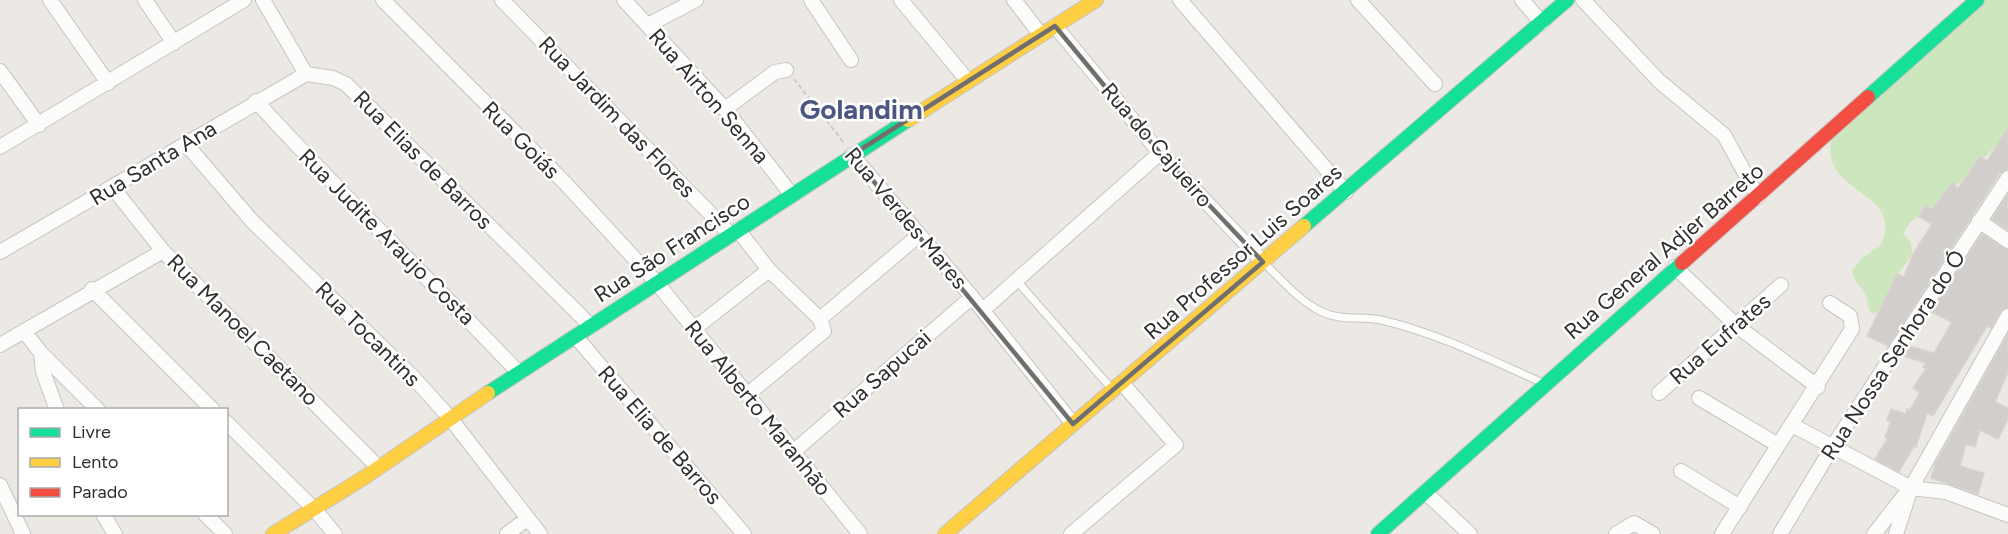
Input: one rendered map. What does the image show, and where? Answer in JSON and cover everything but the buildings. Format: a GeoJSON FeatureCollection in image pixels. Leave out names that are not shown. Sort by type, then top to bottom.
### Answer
{"type":"FeatureCollection","features":[{"type":"Feature","properties":{"kind":"street"},"geometry":{"type":"LineString","coordinates":[[50,0],[108,83]]}},
{"type":"Feature","properties":{"kind":"street"},"geometry":{"type":"LineString","coordinates":[[145,0],[174,42]]}},
{"type":"Feature","properties":{"kind":"street"},"geometry":{"type":"LineString","coordinates":[[262,0],[306,74]]}},
{"type":"Feature","properties":{"kind":"street","name":"Rua Goiás"},"geometry":{"type":"LineString","coordinates":[[383,0],[566,184],[657,283]]}},
{"type":"Feature","properties":{"kind":"street","name":"Rua Jardim das Flores"},"geometry":{"type":"LineString","coordinates":[[502,0],[820,319]]}},
{"type":"Feature","properties":{"kind":"street","name":"Rua Airton Senna"},"geometry":{"type":"LineString","coordinates":[[624,0],[726,109],[791,195]]}},
{"type":"Feature","properties":{"kind":"street"},"geometry":{"type":"LineString","coordinates":[[648,25],[696,0]]}},
{"type":"Feature","properties":{"kind":"street"},"geometry":{"type":"LineString","coordinates":[[811,0],[851,60]]}},
{"type":"Feature","properties":{"kind":"street"},"geometry":{"type":"LineString","coordinates":[[901,0],[968,81]]}},
{"type":"Feature","properties":{"kind":"street"},"geometry":{"type":"LineString","coordinates":[[1014,0],[1041,35]]}},
{"type":"Feature","properties":{"kind":"street"},"geometry":{"type":"LineString","coordinates":[[1180,0],[1346,192]]}},
{"type":"Feature","properties":{"kind":"street"},"geometry":{"type":"LineString","coordinates":[[1359,0],[1435,84]]}},
{"type":"Feature","properties":{"kind":"street"},"geometry":{"type":"LineString","coordinates":[[1522,0],[1542,23]]}},
{"type":"Feature","properties":{"kind":"street","name":"Rua Professor Luis Soares"},"geometry":{"type":"LineString","coordinates":[[945,534],[1568,0]]}},
{"type":"Feature","properties":{"kind":"street"},"geometry":{"type":"LineString","coordinates":[[1584,0],[1659,81],[1724,135],[1758,197]]}},
{"type":"Feature","properties":{"kind":"street","name":"Rua General Adjer Barreto"},"geometry":{"type":"LineString","coordinates":[[1378,534],[1977,0]]}},
{"type":"Feature","properties":{"kind":"street"},"geometry":{"type":"LineString","coordinates":[[0,147],[240,1]]}},
{"type":"Feature","properties":{"kind":"street","name":"Rua São Francisco"},"geometry":{"type":"LineString","coordinates":[[273,534],[315,510],[450,418],[1091,1]]}},
{"type":"Feature","properties":{"kind":"street","name":"Rua do Cajueiro"},"geometry":{"type":"LineString","coordinates":[[1055,26],[1160,153],[1263,262]]}},
{"type":"Feature","properties":{"kind":"street"},"geometry":{"type":"LineString","coordinates":[[726,109],[775,72],[786,70]]}},
{"type":"Feature","properties":{"kind":"street"},"geometry":{"type":"LineString","coordinates":[[0,71],[39,124]]}},
{"type":"Feature","properties":{"kind":"street","name":"Rua Santa Ana"},"geometry":{"type":"LineString","coordinates":[[0,252],[113,188],[256,101],[306,74]]}},
{"type":"Feature","properties":{"kind":"street","name":"Rua Elias de Barros"},"geometry":{"type":"LineString","coordinates":[[306,74],[333,78],[346,84],[591,326]]}},
{"type":"Feature","properties":{"kind":"street","name":"Rua Judite Araujo Costa"},"geometry":{"type":"LineString","coordinates":[[256,101],[326,179],[461,312],[519,373]]}},
{"type":"Feature","properties":{"kind":"street","name":"Rua Tocantins"},"geometry":{"type":"LineString","coordinates":[[186,144],[252,221],[413,377],[450,418],[526,519],[540,534]]}},
{"type":"Feature","properties":{"kind":"street"},"geometry":{"type":"LineString","coordinates":[[983,310],[1160,153]]}},
{"type":"Feature","properties":{"kind":"street","name":"Rua Verdes Mares"},"geometry":{"type":"LineString","coordinates":[[852,155],[983,310],[1073,424]]}},
{"type":"Feature","properties":{"kind":"street","name":"Rua Nossa Senhora do Ó"},"geometry":{"type":"LineString","coordinates":[[1780,534],[1833,446],[2008,178]]}},
{"type":"Feature","properties":{"kind":"street","name":"Rua Manoel Caetano"},"geometry":{"type":"LineString","coordinates":[[113,188],[163,251],[378,467]]}},
{"type":"Feature","properties":{"kind":"street"},"geometry":{"type":"LineString","coordinates":[[1979,221],[2008,241]]}},
{"type":"Feature","properties":{"kind":"street"},"geometry":{"type":"LineString","coordinates":[[747,395],[816,339],[824,331],[820,319],[919,235]]}},
{"type":"Feature","properties":{"kind":"street"},"geometry":{"type":"LineString","coordinates":[[0,345],[163,251]]}},
{"type":"Feature","properties":{"kind":"street"},"geometry":{"type":"LineString","coordinates":[[1675,267],[1737,326],[1818,387]]}},
{"type":"Feature","properties":{"kind":"street"},"geometry":{"type":"LineString","coordinates":[[694,329],[769,270]]}},
{"type":"Feature","properties":{"kind":"street","name":"Rua Alberto Maranhão"},"geometry":{"type":"LineString","coordinates":[[657,283],[860,534]]}},
{"type":"Feature","properties":{"kind":"street","name":"Rua Eufrates"},"geometry":{"type":"LineString","coordinates":[[1659,393],[1781,285]]}},
{"type":"Feature","properties":{"kind":"street"},"geometry":{"type":"LineString","coordinates":[[92,290],[211,408]]}},
{"type":"Feature","properties":{"kind":"street","name":"Rua Sapucai"},"geometry":{"type":"LineString","coordinates":[[793,452],[972,297]]}},
{"type":"Feature","properties":{"kind":"street"},"geometry":{"type":"LineString","coordinates":[[1722,534],[1818,387],[1852,329],[1850,316],[1830,303]]}},
{"type":"Feature","properties":{"kind":"street"},"geometry":{"type":"LineString","coordinates":[[1874,534],[1911,488],[2008,316]]}},
{"type":"Feature","properties":{"kind":"street"},"geometry":{"type":"LineString","coordinates":[[24,331],[41,353],[96,408]]}},
{"type":"Feature","properties":{"kind":"street","name":"Rua Elia de Barros"},"geometry":{"type":"LineString","coordinates":[[576,337],[744,534]]}},
{"type":"Feature","properties":{"kind":"street"},"geometry":{"type":"LineString","coordinates":[[41,353],[43,372],[56,408]]}},
{"type":"Feature","properties":{"kind":"street"},"geometry":{"type":"LineString","coordinates":[[1071,534],[1176,445],[1118,387]]}},
{"type":"Feature","properties":{"kind":"street"},"geometry":{"type":"LineString","coordinates":[[1699,398],[1778,445]]}},
{"type":"Feature","properties":{"kind":"street"},"geometry":{"type":"LineString","coordinates":[[228,425],[315,510],[335,534]]}},
{"type":"Feature","properties":{"kind":"street"},"geometry":{"type":"LineString","coordinates":[[1792,425],[1911,488],[1946,492],[2008,515]]}},
{"type":"Feature","properties":{"kind":"street"},"geometry":{"type":"LineString","coordinates":[[1681,471],[1740,507]]}},
{"type":"Feature","properties":{"kind":"street"},"geometry":{"type":"LineString","coordinates":[[0,485],[23,534]]}},
{"type":"Feature","properties":{"kind":"street"},"geometry":{"type":"LineString","coordinates":[[1896,534],[1911,488]]}},
{"type":"Feature","properties":{"kind":"street"},"geometry":{"type":"LineString","coordinates":[[1425,492],[1470,534]]}},
{"type":"Feature","properties":{"kind":"street"},"geometry":{"type":"LineString","coordinates":[[104,516],[115,534]]}},
{"type":"Feature","properties":{"kind":"street"},"geometry":{"type":"LineString","coordinates":[[207,516],[225,534]]}},
{"type":"Feature","properties":{"kind":"street"},"geometry":{"type":"LineString","coordinates":[[507,534],[526,519]]}},
{"type":"Feature","properties":{"kind":"street"},"geometry":{"type":"LineString","coordinates":[[1616,534],[1634,523],[1653,534]]}},
{"type":"Feature","properties":{"kind":"lane"},"geometry":{"type":"LineString","coordinates":[[1263,262],[1308,304],[1322,312],[1338,318],[1381,320],[1449,342],[1546,384]]}},
{"type":"Feature","properties":{"kind":"lane"},"geometry":{"type":"LineString","coordinates":[[1017,281],[1118,387]]}},
{"type":"Feature","properties":{"kind":"path","name":"Rua Verdes Mares"},"geometry":{"type":"LineString","coordinates":[[786,70],[852,155]]}},
{"type":"Feature","properties":{"kind":"highlighted area"},"geometry":{"type":"Polygon","coordinates":[[[1055,26],[1160,153],[1263,262],[1073,424],[852,155],[1055,26]]]}},
{"type":"Feature","properties":{"kind":"green space"},"geometry":{"type":"Polygon","coordinates":[[[1975,0],[2008,0],[2008,134],[1943,199],[1910,222],[1903,234],[1911,242],[1912,255],[1896,277],[1891,299],[1885,309],[1872,314],[1866,296],[1856,282],[1852,270],[1862,258],[1880,246],[1885,227],[1882,213],[1873,202],[1848,183],[1837,171],[1831,156],[1832,136],[1975,0]]]}},
{"type":"Feature","properties":{"kind":"traffic: fast"},"geometry":{"type":"LineString","coordinates":[[1304,226],[1567,0]]}},
{"type":"Feature","properties":{"kind":"traffic: fast"},"geometry":{"type":"LineString","coordinates":[[1868,97],[1977,0]]}},
{"type":"Feature","properties":{"kind":"traffic: fast"},"geometry":{"type":"LineString","coordinates":[[488,393],[908,120]]}},
{"type":"Feature","properties":{"kind":"traffic: fast"},"geometry":{"type":"LineString","coordinates":[[1378,534],[1682,263]]}},
{"type":"Feature","properties":{"kind":"traffic: slow"},"geometry":{"type":"LineString","coordinates":[[908,120],[1096,0]]}},
{"type":"Feature","properties":{"kind":"traffic: slow"},"geometry":{"type":"LineString","coordinates":[[945,534],[1304,226]]}},
{"type":"Feature","properties":{"kind":"traffic: slow"},"geometry":{"type":"LineString","coordinates":[[273,534],[365,477],[488,393]]}},
{"type":"Feature","properties":{"kind":"traffic: jam"},"geometry":{"type":"LineString","coordinates":[[1682,263],[1868,97]]}},
{"type":"Feature","properties":{"kind":"district","name":"Golandim"},"geometry":{"type":"Point","coordinates":[861,109]}}]}
